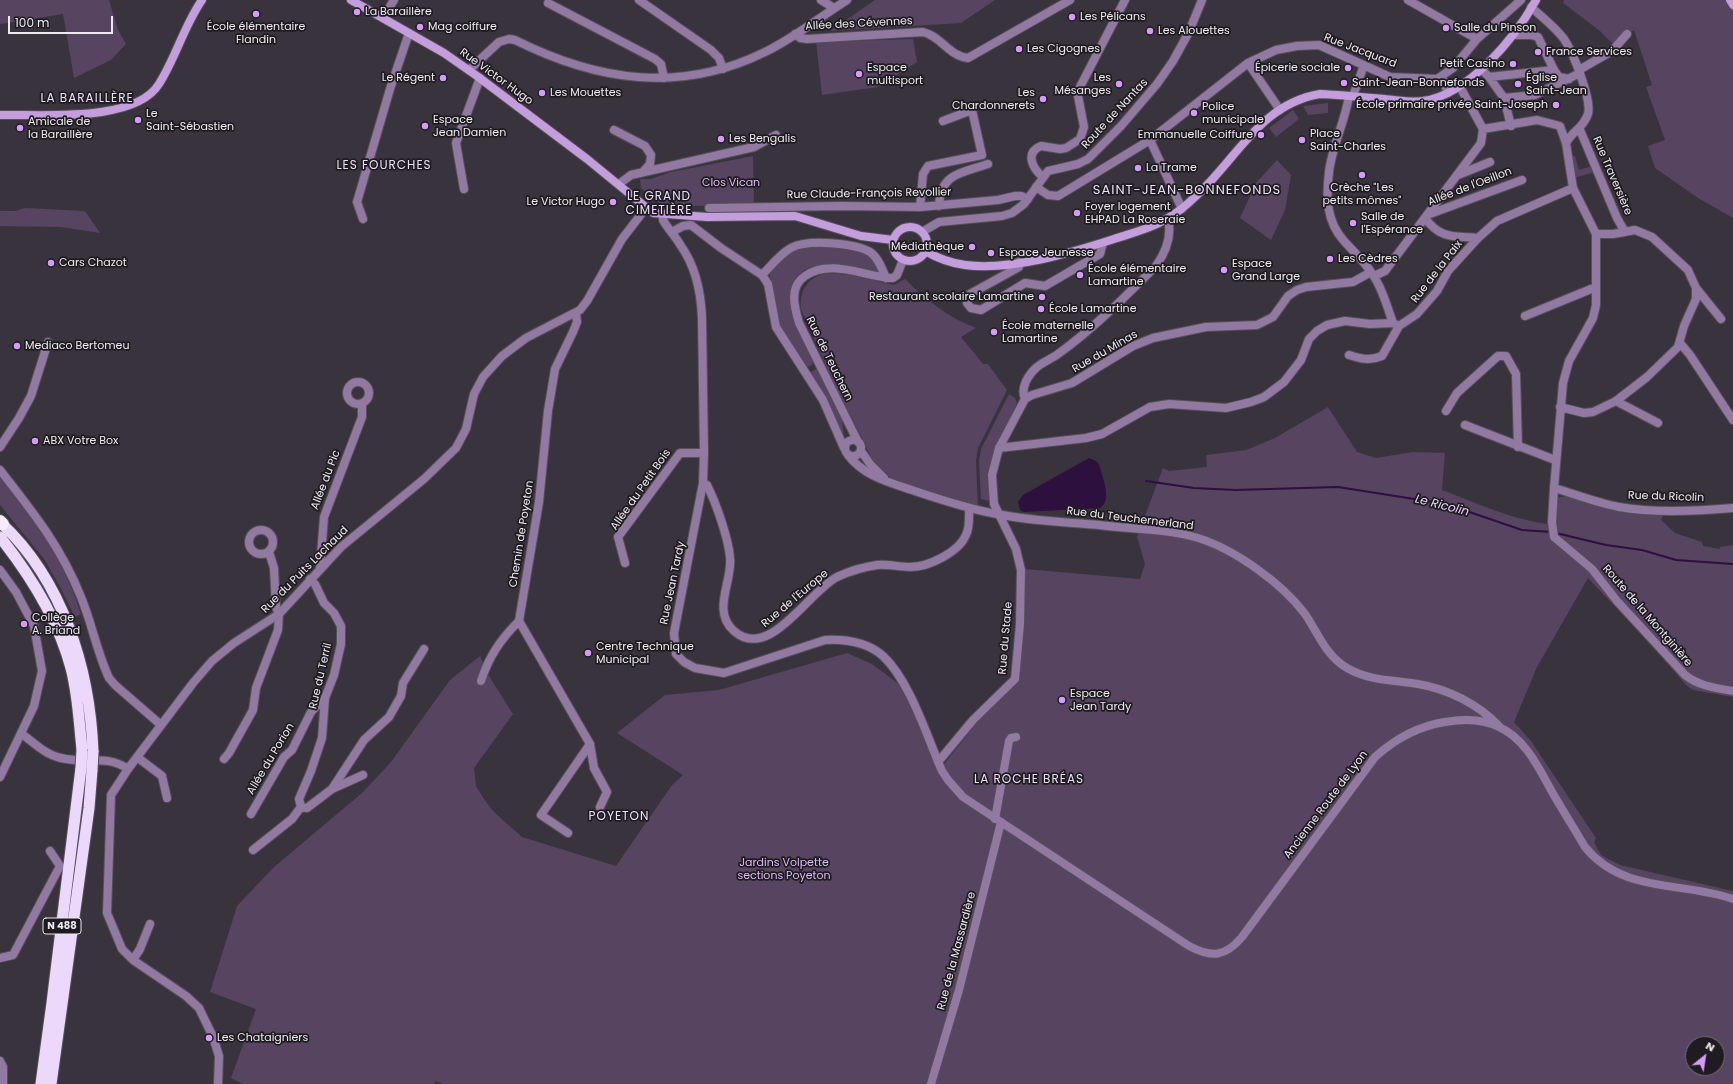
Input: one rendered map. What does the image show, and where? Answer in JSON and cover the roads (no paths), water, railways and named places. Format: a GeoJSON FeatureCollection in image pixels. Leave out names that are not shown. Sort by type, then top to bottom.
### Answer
{"type":"FeatureCollection","features":[{"type":"Feature","properties":{"kind":"highway","name":"N 488"},"geometry":{"type":"LineString","coordinates":[[1,522],[39,569],[64,615],[82,665],[86,686],[86,769],[41,1084]]}},
{"type":"Feature","properties":{"kind":"highway","name":"N 488"},"geometry":{"type":"LineString","coordinates":[[0,537],[28,575],[53,619],[71,667],[87,751]]}},
{"type":"Feature","properties":{"kind":"highway","name":"N 488"},"geometry":{"type":"LineString","coordinates":[[51,1084],[89,808],[86,769]]}},
{"type":"Feature","properties":{"kind":"main road"},"geometry":{"type":"LineString","coordinates":[[0,114],[104,112],[137,103],[158,85],[188,23],[202,0]]}},
{"type":"Feature","properties":{"kind":"main road","name":"Rue Victor Hugo"},"geometry":{"type":"LineString","coordinates":[[351,0],[409,33],[469,70],[619,184],[653,213],[663,215],[707,217],[795,216],[861,236],[893,240]]}},
{"type":"Feature","properties":{"kind":"main road"},"geometry":{"type":"LineString","coordinates":[[1730,0],[1733,5]]}},
{"type":"Feature","properties":{"kind":"main road"},"geometry":{"type":"LineString","coordinates":[[925,251],[936,257],[965,265],[1019,262],[1054,257],[1103,243],[1168,218],[1182,209],[1197,196],[1260,124],[1280,110],[1308,96],[1320,94],[1414,102],[1435,99],[1448,93],[1481,69],[1496,55],[1514,35],[1533,4]]}},
{"type":"Feature","properties":{"kind":"main road"},"geometry":{"type":"LineString","coordinates":[[908,227],[918,229],[922,232],[927,241],[925,251],[918,259],[908,261],[896,254],[893,240],[898,231],[908,227]]}},
{"type":"Feature","properties":{"kind":"street"},"geometry":{"type":"LineString","coordinates":[[383,18],[394,0]]}},
{"type":"Feature","properties":{"kind":"street"},"geometry":{"type":"LineString","coordinates":[[639,0],[711,50],[719,58],[723,69]]}},
{"type":"Feature","properties":{"kind":"street"},"geometry":{"type":"LineString","coordinates":[[821,0],[834,8]]}},
{"type":"Feature","properties":{"kind":"street"},"geometry":{"type":"LineString","coordinates":[[469,70],[500,42],[509,39],[515,40],[556,60],[578,66],[638,78],[683,77],[723,69],[766,52],[847,0]]}},
{"type":"Feature","properties":{"kind":"street","name":"Allée des Cévennes"},"geometry":{"type":"LineString","coordinates":[[795,34],[800,38],[807,39],[923,32],[940,40],[954,53],[968,58],[1070,0]]}},
{"type":"Feature","properties":{"kind":"street"},"geometry":{"type":"LineString","coordinates":[[1043,177],[1033,166],[1031,157],[1033,152],[1041,146],[1060,149],[1066,148],[1080,139],[1084,127],[1078,96],[1080,87],[1125,0]]}},
{"type":"Feature","properties":{"kind":"street","name":"Route de Nantas"},"geometry":{"type":"LineString","coordinates":[[922,232],[939,222],[1007,215],[1020,208],[1043,177],[1052,169],[1072,166],[1088,159],[1121,126],[1157,84],[1176,57],[1189,32],[1202,0]]}},
{"type":"Feature","properties":{"kind":"street"},"geometry":{"type":"LineString","coordinates":[[1408,0],[1478,39]]}},
{"type":"Feature","properties":{"kind":"street"},"geometry":{"type":"LineString","coordinates":[[1448,93],[1442,77],[1453,68],[1478,39],[1520,0]]}},
{"type":"Feature","properties":{"kind":"street"},"geometry":{"type":"LineString","coordinates":[[1526,0],[1533,4],[1564,39],[1579,72],[1589,106],[1588,114],[1580,130],[1566,143]]}},
{"type":"Feature","properties":{"kind":"street"},"geometry":{"type":"LineString","coordinates":[[548,2],[655,59],[661,64],[664,78]]}},
{"type":"Feature","properties":{"kind":"street"},"geometry":{"type":"LineString","coordinates":[[363,219],[357,202],[390,89],[409,33]]}},
{"type":"Feature","properties":{"kind":"street"},"geometry":{"type":"LineString","coordinates":[[1504,98],[1534,95],[1568,79],[1612,51],[1627,34]]}},
{"type":"Feature","properties":{"kind":"street"},"geometry":{"type":"LineString","coordinates":[[1514,35],[1531,35],[1538,37],[1554,70],[1559,77],[1568,79]]}},
{"type":"Feature","properties":{"kind":"street","name":"Rue Jacquard"},"geometry":{"type":"LineString","coordinates":[[1248,63],[1276,50],[1297,46],[1319,45],[1390,77],[1437,79],[1442,77]]}},
{"type":"Feature","properties":{"kind":"street"},"geometry":{"type":"LineString","coordinates":[[1036,187],[1048,195],[1058,196],[1150,140],[1248,63],[1280,110]]}},
{"type":"Feature","properties":{"kind":"street"},"geometry":{"type":"LineString","coordinates":[[999,448],[1086,438],[1102,434],[1150,407],[1169,404],[1226,408],[1251,402],[1264,397],[1284,382],[1301,360],[1310,339],[1317,331],[1327,325],[1345,322],[1396,324],[1373,274],[1335,228],[1328,210],[1329,171],[1351,96],[1364,65]]}},
{"type":"Feature","properties":{"kind":"street"},"geometry":{"type":"LineString","coordinates":[[1481,69],[1489,77],[1504,98],[1511,126]]}},
{"type":"Feature","properties":{"kind":"street"},"geometry":{"type":"LineString","coordinates":[[1489,77],[1554,70]]}},
{"type":"Feature","properties":{"kind":"street"},"geometry":{"type":"LineString","coordinates":[[464,189],[456,143],[480,78]]}},
{"type":"Feature","properties":{"kind":"street"},"geometry":{"type":"LineString","coordinates":[[1459,85],[1483,130],[1537,120],[1555,123],[1562,129],[1566,143],[1573,188],[1596,234],[1595,312],[1569,361],[1563,383],[1555,460],[1554,488]]}},
{"type":"Feature","properties":{"kind":"street"},"geometry":{"type":"LineString","coordinates":[[920,207],[923,174],[928,166],[982,155],[972,110],[943,121]]}},
{"type":"Feature","properties":{"kind":"street"},"geometry":{"type":"LineString","coordinates":[[614,130],[645,146],[651,155],[650,164],[643,172]]}},
{"type":"Feature","properties":{"kind":"street","name":"Rue du Minas"},"geometry":{"type":"LineString","coordinates":[[1025,399],[1032,395],[1072,383],[1127,350],[1153,338],[1206,327],[1257,325],[1272,317],[1288,296],[1297,290],[1306,287],[1353,282],[1385,271],[1481,143],[1483,130]]}},
{"type":"Feature","properties":{"kind":"street","name":"Rue Traversière"},"geometry":{"type":"LineString","coordinates":[[1580,130],[1617,218],[1625,232]]}},
{"type":"Feature","properties":{"kind":"street"},"geometry":{"type":"LineString","coordinates":[[619,184],[631,175],[754,147],[776,135]]}},
{"type":"Feature","properties":{"kind":"street"},"geometry":{"type":"LineString","coordinates":[[1150,140],[1182,209]]}},
{"type":"Feature","properties":{"kind":"street"},"geometry":{"type":"LineString","coordinates":[[1457,175],[1490,162]]}},
{"type":"Feature","properties":{"kind":"street"},"geometry":{"type":"LineString","coordinates":[[940,206],[940,193],[948,178],[988,164]]}},
{"type":"Feature","properties":{"kind":"street","name":"Allée de l'Oeillon"},"geometry":{"type":"LineString","coordinates":[[1426,217],[1522,180]]}},
{"type":"Feature","properties":{"kind":"street","name":"Rue de la Paix"},"geometry":{"type":"LineString","coordinates":[[1349,355],[1365,360],[1382,356],[1396,324],[1417,314],[1437,292],[1448,271],[1478,238],[1497,221],[1573,188]]}},
{"type":"Feature","properties":{"kind":"street","name":"Rue Claude-François Revollier"},"geometry":{"type":"LineString","coordinates":[[709,208],[842,206],[920,207],[998,200],[1015,196],[1028,199]]}},
{"type":"Feature","properties":{"kind":"street"},"geometry":{"type":"LineString","coordinates":[[576,313],[587,301],[619,245],[646,208]]}},
{"type":"Feature","properties":{"kind":"street","name":"Rue Jean Tardy"},"geometry":{"type":"LineString","coordinates":[[663,215],[663,220],[682,247],[689,260],[701,300],[704,453],[703,483],[674,633],[676,654],[684,662],[695,668],[724,673],[741,669],[825,640],[841,639],[858,642],[882,655],[893,666],[913,702],[938,762],[955,789],[963,797],[998,820]]}},
{"type":"Feature","properties":{"kind":"street"},"geometry":{"type":"LineString","coordinates":[[1426,217],[1432,228],[1445,236],[1478,238]]}},
{"type":"Feature","properties":{"kind":"street"},"geometry":{"type":"LineString","coordinates":[[1025,399],[1022,392],[1023,387],[1036,367],[1058,354],[1096,323],[1156,266],[1168,241],[1168,218]]}},
{"type":"Feature","properties":{"kind":"street"},"geometry":{"type":"LineString","coordinates":[[672,232],[682,226],[691,225],[721,248],[762,275],[768,284],[776,327],[820,396],[846,449],[855,456],[860,450],[858,442],[848,423]]}},
{"type":"Feature","properties":{"kind":"street"},"geometry":{"type":"LineString","coordinates":[[1596,234],[1613,234],[1635,230],[1642,232],[1657,241],[1688,270],[1696,288],[1721,319]]}},
{"type":"Feature","properties":{"kind":"street"},"geometry":{"type":"LineString","coordinates":[[762,275],[793,246],[813,243],[830,243],[869,251],[877,259],[886,278],[892,278],[897,275],[904,260]]}},
{"type":"Feature","properties":{"kind":"street"},"geometry":{"type":"LineString","coordinates":[[1019,262],[1019,267],[970,294],[968,303],[971,308],[981,310],[1025,283],[1045,286],[1100,254],[1103,243]]}},
{"type":"Feature","properties":{"kind":"street","name":"Rue de Teuchern"},"geometry":{"type":"LineString","coordinates":[[848,423],[799,323],[794,304],[795,287],[802,278],[809,273],[828,268],[886,278]]}},
{"type":"Feature","properties":{"kind":"street"},"geometry":{"type":"LineString","coordinates":[[1525,316],[1596,287]]}},
{"type":"Feature","properties":{"kind":"street"},"geometry":{"type":"LineString","coordinates":[[1560,407],[1584,413],[1593,412],[1616,401],[1647,377],[1675,351],[1680,343],[1684,326],[1696,299],[1696,288]]}},
{"type":"Feature","properties":{"kind":"street","name":"Rue du Puits Lachaud"},"geometry":{"type":"LineString","coordinates":[[218,1084],[219,1056],[213,1037],[199,1008],[186,996],[133,960],[122,950],[107,913],[111,795],[128,769],[161,725],[212,661],[234,643],[279,614],[320,568],[362,528],[424,479],[456,448],[466,429],[474,394],[484,377],[502,356],[526,338],[576,313]]}},
{"type":"Feature","properties":{"kind":"street","name":"Chemin de Poyeton"},"geometry":{"type":"LineString","coordinates":[[519,620],[539,502],[548,411],[555,369],[577,322],[576,313]]}},
{"type":"Feature","properties":{"kind":"street"},"geometry":{"type":"LineString","coordinates":[[0,447],[28,401],[42,366],[48,342]]}},
{"type":"Feature","properties":{"kind":"street"},"geometry":{"type":"LineString","coordinates":[[1680,343],[1690,355],[1733,420]]}},
{"type":"Feature","properties":{"kind":"street"},"geometry":{"type":"LineString","coordinates":[[1446,411],[1457,393],[1498,356],[1506,356],[1516,374],[1518,447]]}},
{"type":"Feature","properties":{"kind":"street","name":"Rue du Stade"},"geometry":{"type":"LineString","coordinates":[[938,762],[973,720],[1015,679],[1020,624],[1021,570],[1016,549],[994,504],[992,475],[999,448],[1025,399]]}},
{"type":"Feature","properties":{"kind":"street"},"geometry":{"type":"LineString","coordinates":[[1616,401],[1658,424]]}},
{"type":"Feature","properties":{"kind":"street","name":"Allée du Pic"},"geometry":{"type":"LineString","coordinates":[[320,568],[324,517],[362,417],[362,403]]}},
{"type":"Feature","properties":{"kind":"street"},"geometry":{"type":"LineString","coordinates":[[846,449],[848,423]]}},
{"type":"Feature","properties":{"kind":"street"},"geometry":{"type":"LineString","coordinates":[[1465,425],[1518,447],[1555,460]]}},
{"type":"Feature","properties":{"kind":"street"},"geometry":{"type":"LineString","coordinates":[[846,449],[853,440],[858,442]]}},
{"type":"Feature","properties":{"kind":"street","name":"Rue du Teuchernerland"},"geometry":{"type":"LineString","coordinates":[[846,449],[860,469],[887,481],[969,508],[998,514],[1170,533],[1197,538],[1211,543],[1246,562],[1292,598],[1317,632],[1329,653],[1346,668],[1366,677],[1420,684],[1449,693],[1483,711],[1499,726]]}},
{"type":"Feature","properties":{"kind":"street","name":"Rue du Teuchernerland"},"geometry":{"type":"LineString","coordinates":[[860,450],[870,464],[887,481]]}},
{"type":"Feature","properties":{"kind":"street","name":"Allée du Petit Bois"},"geometry":{"type":"LineString","coordinates":[[625,563],[618,537],[680,453],[704,453]]}},
{"type":"Feature","properties":{"kind":"street"},"geometry":{"type":"LineString","coordinates":[[0,470],[41,523],[65,562],[82,598],[109,678],[161,725]]}},
{"type":"Feature","properties":{"kind":"street","name":"Rue de l'Europe"},"geometry":{"type":"LineString","coordinates":[[703,483],[707,485],[712,494],[729,547],[730,569],[724,596],[724,616],[734,631],[742,637],[752,639],[761,639],[773,633],[818,590],[837,577],[857,569],[872,566],[918,566],[944,556],[959,544],[967,534],[969,508]]}},
{"type":"Feature","properties":{"kind":"street","name":"Rue du Ricolin"},"geometry":{"type":"LineString","coordinates":[[1554,488],[1619,507],[1634,509],[1714,510],[1733,508]]}},
{"type":"Feature","properties":{"kind":"street","name":"Route de la Montginière"},"geometry":{"type":"LineString","coordinates":[[1554,488],[1552,522],[1554,537],[1592,569],[1617,601],[1685,675],[1692,681],[1707,687],[1733,691]]}},
{"type":"Feature","properties":{"kind":"street"},"geometry":{"type":"LineString","coordinates":[[224,759],[230,753],[253,710],[256,688],[278,630],[279,614],[276,607],[274,568],[268,552]]}},
{"type":"Feature","properties":{"kind":"street"},"geometry":{"type":"LineString","coordinates":[[0,570],[16,592],[34,626],[42,671],[36,696],[22,734],[0,777]]}},
{"type":"Feature","properties":{"kind":"street","name":"Rue du Terril"},"geometry":{"type":"LineString","coordinates":[[301,807],[299,799],[311,771],[322,738],[325,698],[334,675],[341,644],[341,626],[334,613],[324,603],[315,584],[310,579]]}},
{"type":"Feature","properties":{"kind":"street"},"geometry":{"type":"LineString","coordinates":[[482,681],[490,657],[498,644],[519,620],[590,744],[594,768],[607,792],[600,807]]}},
{"type":"Feature","properties":{"kind":"street"},"geometry":{"type":"LineString","coordinates":[[332,789],[364,740],[388,717],[401,696],[403,683],[424,648]]}},
{"type":"Feature","properties":{"kind":"street","name":"Allée du Porion"},"geometry":{"type":"LineString","coordinates":[[251,814],[284,758],[292,750],[311,712],[325,698]]}},
{"type":"Feature","properties":{"kind":"street","name":"Ancienne Route de Lyon"},"geometry":{"type":"LineString","coordinates":[[998,820],[1189,946],[1210,955],[1220,953],[1228,951],[1242,937],[1375,757],[1386,747],[1407,735],[1438,723],[1467,720],[1499,726],[1514,737],[1534,761],[1585,847],[1603,865],[1624,876],[1653,884],[1733,899]]}},
{"type":"Feature","properties":{"kind":"street"},"geometry":{"type":"LineString","coordinates":[[22,734],[46,752],[60,758],[113,761],[128,769]]}},
{"type":"Feature","properties":{"kind":"street","name":"Rue de la Massardière"},"geometry":{"type":"LineString","coordinates":[[932,1084],[959,990],[998,820],[1009,741],[1011,738],[1016,738]]}},
{"type":"Feature","properties":{"kind":"street"},"geometry":{"type":"LineString","coordinates":[[568,833],[541,815],[590,744]]}},
{"type":"Feature","properties":{"kind":"street"},"geometry":{"type":"LineString","coordinates":[[137,757],[162,776],[167,798]]}},
{"type":"Feature","properties":{"kind":"street"},"geometry":{"type":"LineString","coordinates":[[253,850],[292,819],[301,807],[307,808],[332,789],[363,775]]}},
{"type":"Feature","properties":{"kind":"street"},"geometry":{"type":"LineString","coordinates":[[0,958],[13,956],[60,866],[50,851]]}},
{"type":"Feature","properties":{"kind":"street"},"geometry":{"type":"LineString","coordinates":[[133,960],[140,949],[150,924]]}},
{"type":"Feature","properties":{"kind":"street"},"geometry":{"type":"LineString","coordinates":[[0,1061],[4,1067],[3,1084]]}},
{"type":"Feature","properties":{"kind":"waterway","name":"Le Ricolin"},"geometry":{"type":"LineString","coordinates":[[1146,481],[1194,488],[1235,490],[1338,487],[1446,504],[1522,530],[1552,532]]}},
{"type":"Feature","properties":{"kind":"waterway","name":"Le Ricolin"},"geometry":{"type":"LineString","coordinates":[[1556,533],[1606,545],[1642,550],[1676,560],[1733,564]]}},
{"type":"Feature","properties":{"kind":"place","name":"La Baraillère"},"geometry":{"type":"Point","coordinates":[357,12]}},
{"type":"Feature","properties":{"kind":"place","name":"École élémentaire Flandin"},"geometry":{"type":"Point","coordinates":[256,14]}},
{"type":"Feature","properties":{"kind":"place","name":"Les Pélicans"},"geometry":{"type":"Point","coordinates":[1072,17]}},
{"type":"Feature","properties":{"kind":"place","name":"Mag coiffure"},"geometry":{"type":"Point","coordinates":[420,27]}},
{"type":"Feature","properties":{"kind":"place","name":"Salle du Pinson"},"geometry":{"type":"Point","coordinates":[1446,28]}},
{"type":"Feature","properties":{"kind":"place","name":"Les Alouettes"},"geometry":{"type":"Point","coordinates":[1150,31]}},
{"type":"Feature","properties":{"kind":"place","name":"Les Cigognes"},"geometry":{"type":"Point","coordinates":[1019,49]}},
{"type":"Feature","properties":{"kind":"place","name":"France Services"},"geometry":{"type":"Point","coordinates":[1538,52]}},
{"type":"Feature","properties":{"kind":"place","name":"Petit Casino"},"geometry":{"type":"Point","coordinates":[1513,64]}},
{"type":"Feature","properties":{"kind":"place","name":"Épicerie sociale"},"geometry":{"type":"Point","coordinates":[1348,68]}},
{"type":"Feature","properties":{"kind":"place","name":"Espace multisport"},"geometry":{"type":"Point","coordinates":[859,74]}},
{"type":"Feature","properties":{"kind":"place","name":"Le Régent"},"geometry":{"type":"Point","coordinates":[443,78]}},
{"type":"Feature","properties":{"kind":"place","name":"Saint-Jean-Bonnefonds"},"geometry":{"type":"Point","coordinates":[1344,83]}},
{"type":"Feature","properties":{"kind":"place","name":"Les Mésanges"},"geometry":{"type":"Point","coordinates":[1119,84]}},
{"type":"Feature","properties":{"kind":"place","name":"Église Saint-Jean"},"geometry":{"type":"Point","coordinates":[1518,84]}},
{"type":"Feature","properties":{"kind":"place","name":"Les Mouettes"},"geometry":{"type":"Point","coordinates":[542,93]}},
{"type":"Feature","properties":{"kind":"place","name":"Les Chardonnerets"},"geometry":{"type":"Point","coordinates":[1043,99]}},
{"type":"Feature","properties":{"kind":"place","name":"École primaire privée Saint-Joseph"},"geometry":{"type":"Point","coordinates":[1556,105]}},
{"type":"Feature","properties":{"kind":"place","name":"Police municipale"},"geometry":{"type":"Point","coordinates":[1194,113]}},
{"type":"Feature","properties":{"kind":"place","name":"Le Saint-Sébastien"},"geometry":{"type":"Point","coordinates":[138,120]}},
{"type":"Feature","properties":{"kind":"place","name":"Espace Jean Damien"},"geometry":{"type":"Point","coordinates":[425,126]}},
{"type":"Feature","properties":{"kind":"place","name":"Amicale de la Baraillère"},"geometry":{"type":"Point","coordinates":[20,128]}},
{"type":"Feature","properties":{"kind":"place","name":"Emmanuelle Coiffure"},"geometry":{"type":"Point","coordinates":[1261,135]}},
{"type":"Feature","properties":{"kind":"place","name":"Les Bengalis"},"geometry":{"type":"Point","coordinates":[721,139]}},
{"type":"Feature","properties":{"kind":"place","name":"Place Saint-Charles"},"geometry":{"type":"Point","coordinates":[1302,140]}},
{"type":"Feature","properties":{"kind":"place","name":"La Trame"},"geometry":{"type":"Point","coordinates":[1138,168]}},
{"type":"Feature","properties":{"kind":"place","name":"Crèche \"Les petits mômes\""},"geometry":{"type":"Point","coordinates":[1362,175]}},
{"type":"Feature","properties":{"kind":"place","name":"Le Victor Hugo"},"geometry":{"type":"Point","coordinates":[613,202]}},
{"type":"Feature","properties":{"kind":"place","name":"Foyer logement EHPAD La Roseraie"},"geometry":{"type":"Point","coordinates":[1077,213]}},
{"type":"Feature","properties":{"kind":"place","name":"Salle de l'Espérance"},"geometry":{"type":"Point","coordinates":[1353,223]}},
{"type":"Feature","properties":{"kind":"place","name":"Médiathèque"},"geometry":{"type":"Point","coordinates":[972,247]}},
{"type":"Feature","properties":{"kind":"place","name":"Espace Jeunesse"},"geometry":{"type":"Point","coordinates":[991,253]}},
{"type":"Feature","properties":{"kind":"place","name":"Les Cèdres"},"geometry":{"type":"Point","coordinates":[1330,259]}},
{"type":"Feature","properties":{"kind":"place","name":"Cars Chazot"},"geometry":{"type":"Point","coordinates":[51,263]}},
{"type":"Feature","properties":{"kind":"place","name":"Espace Grand Large"},"geometry":{"type":"Point","coordinates":[1224,270]}},
{"type":"Feature","properties":{"kind":"place","name":"École élémentaire Lamartine"},"geometry":{"type":"Point","coordinates":[1080,275]}},
{"type":"Feature","properties":{"kind":"place","name":"Restaurant scolaire Lamartine"},"geometry":{"type":"Point","coordinates":[1042,297]}},
{"type":"Feature","properties":{"kind":"place","name":"École Lamartine"},"geometry":{"type":"Point","coordinates":[1041,309]}},
{"type":"Feature","properties":{"kind":"place","name":"École maternelle Lamartine"},"geometry":{"type":"Point","coordinates":[994,332]}},
{"type":"Feature","properties":{"kind":"place","name":"Mediaco Bertomeu"},"geometry":{"type":"Point","coordinates":[17,346]}},
{"type":"Feature","properties":{"kind":"place","name":"ABX Votre Box"},"geometry":{"type":"Point","coordinates":[35,441]}},
{"type":"Feature","properties":{"kind":"place","name":"Collège A. Briand"},"geometry":{"type":"Point","coordinates":[24,624]}},
{"type":"Feature","properties":{"kind":"place","name":"Centre Technique Municipal"},"geometry":{"type":"Point","coordinates":[588,653]}},
{"type":"Feature","properties":{"kind":"place","name":"Espace Jean Tardy"},"geometry":{"type":"Point","coordinates":[1062,700]}},
{"type":"Feature","properties":{"kind":"place","name":"Les Chataigniers"},"geometry":{"type":"Point","coordinates":[209,1038]}},
{"type":"Feature","properties":{"kind":"district","name":"LA BARAILLÈRE"},"geometry":{"type":"Point","coordinates":[87,99]}},
{"type":"Feature","properties":{"kind":"district","name":"LES FOURCHES"},"geometry":{"type":"Point","coordinates":[384,166]}},
{"type":"Feature","properties":{"kind":"district","name":"SAINT-JEAN-BONNEFONDS"},"geometry":{"type":"Point","coordinates":[1187,191]}},
{"type":"Feature","properties":{"kind":"district","name":"LE GRAND CIMETIÈRE"},"geometry":{"type":"Point","coordinates":[659,204]}},
{"type":"Feature","properties":{"kind":"district","name":"LA ROCHE BRÉAS"},"geometry":{"type":"Point","coordinates":[1029,780]}},
{"type":"Feature","properties":{"kind":"district","name":"POYETON"},"geometry":{"type":"Point","coordinates":[619,817]}},
{"type":"Feature","properties":{"kind":"park label","name":"Clos Vican"},"geometry":{"type":"Point","coordinates":[731,183]}},
{"type":"Feature","properties":{"kind":"park label","name":"Jardins Volpette sections Poyeton"},"geometry":{"type":"Point","coordinates":[784,869]}}]}
